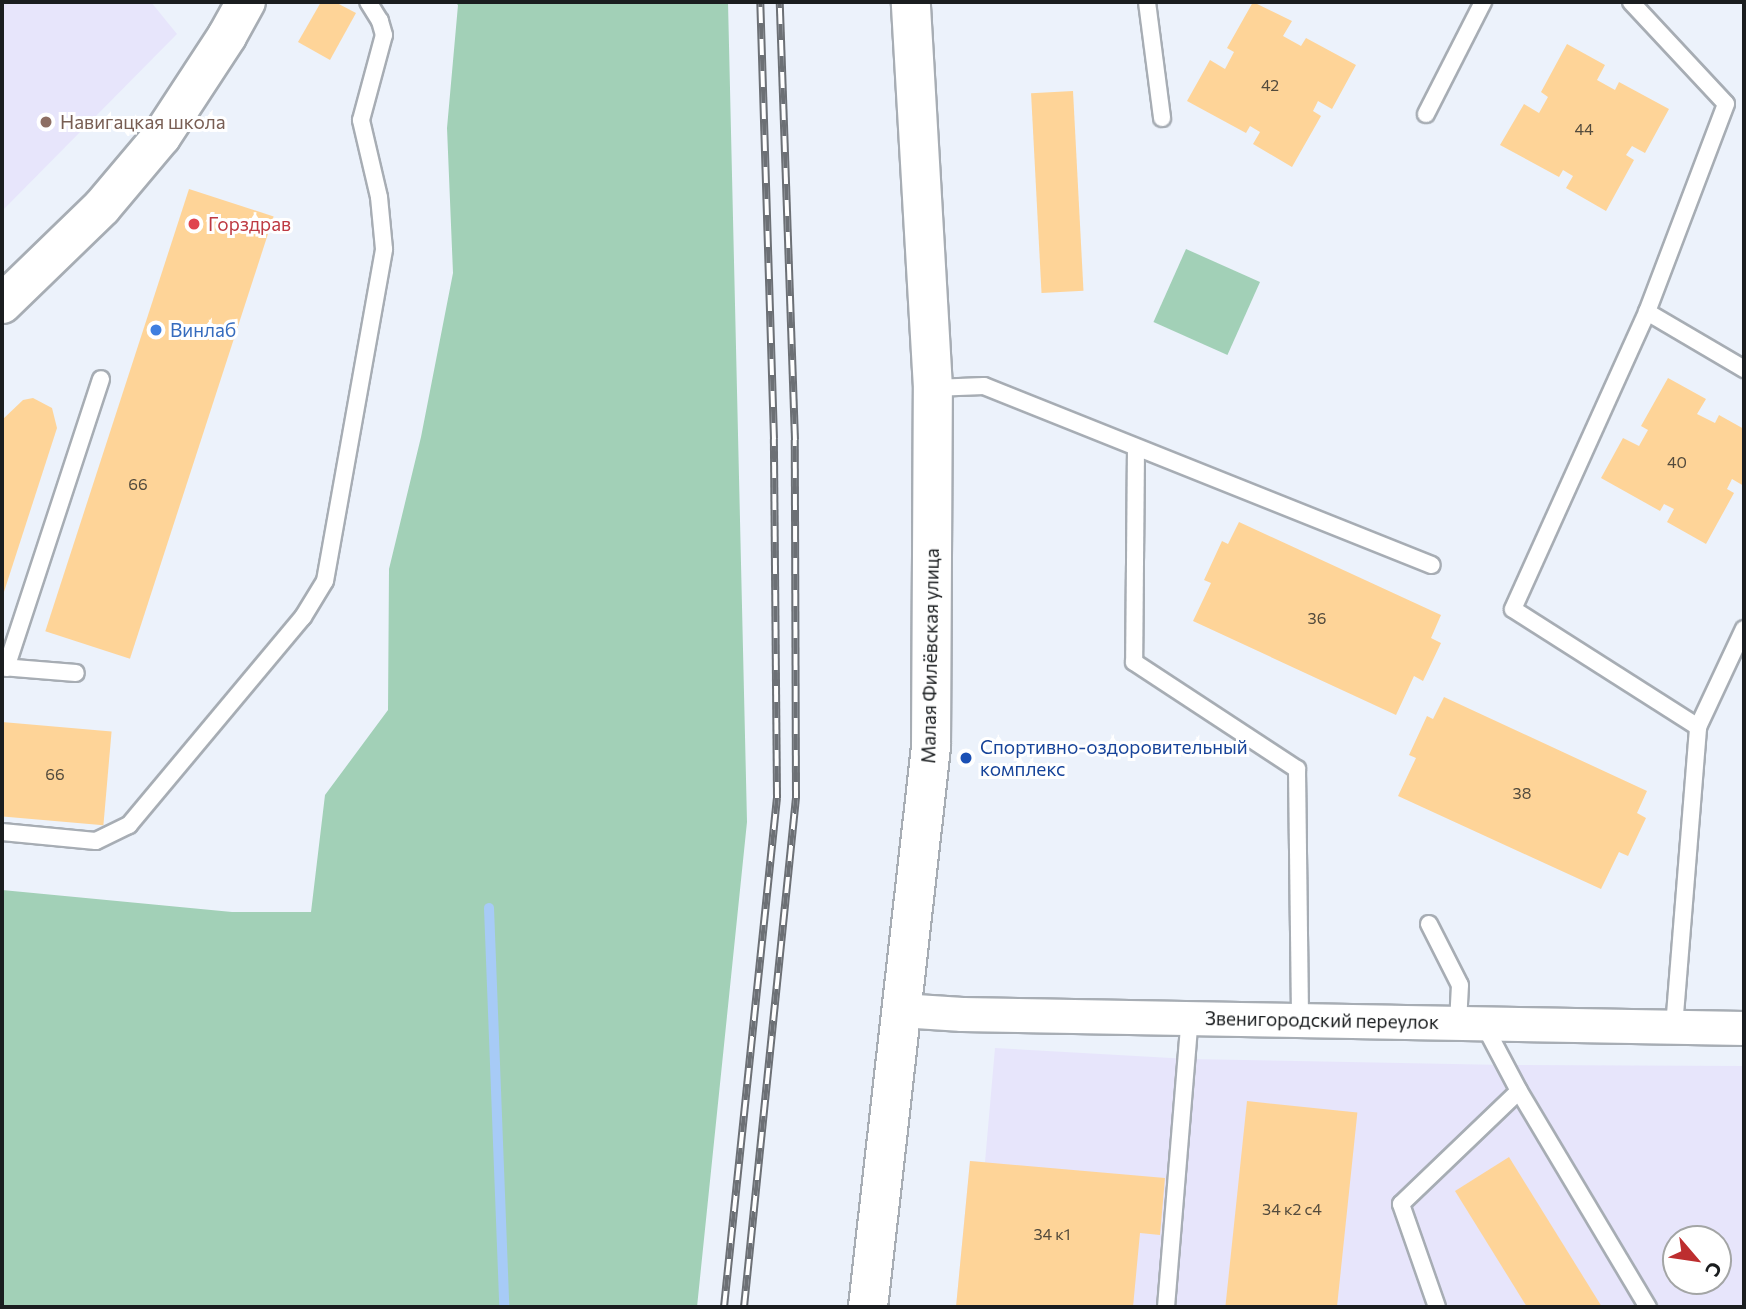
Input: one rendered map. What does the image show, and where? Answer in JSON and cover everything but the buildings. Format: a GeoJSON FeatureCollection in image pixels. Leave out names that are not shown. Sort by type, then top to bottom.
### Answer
{"type":"FeatureCollection","features":[{"type":"Feature","properties":{"kind":"street"},"geometry":{"type":"LineString","coordinates":[[2,304],[102,207],[161,137],[246,2]]}},
{"type":"Feature","properties":{"kind":"street","name":"Малая Филёвская улица"},"geometry":{"type":"LineString","coordinates":[[868,1307],[931,747],[933,388],[911,2]]}},
{"type":"Feature","properties":{"kind":"street","name":"Звенигородский переулок"},"geometry":{"type":"LineString","coordinates":[[900,1010],[1744,1028]]}},
{"type":"Feature","properties":{"kind":"lane"},"geometry":{"type":"LineString","coordinates":[[2,832],[96,841],[129,825],[303,617],[325,580],[384,249],[379,197],[361,120],[384,35],[380,21],[368,2]]}},
{"type":"Feature","properties":{"kind":"lane"},"geometry":{"type":"LineString","coordinates":[[1147,2],[1162,118]]}},
{"type":"Feature","properties":{"kind":"lane"},"geometry":{"type":"LineString","coordinates":[[1426,114],[1483,2]]}},
{"type":"Feature","properties":{"kind":"lane"},"geometry":{"type":"LineString","coordinates":[[1631,2],[1726,104],[1647,313],[1513,608],[1698,727]]}},
{"type":"Feature","properties":{"kind":"lane"},"geometry":{"type":"LineString","coordinates":[[1647,313],[1744,369]]}},
{"type":"Feature","properties":{"kind":"lane"},"geometry":{"type":"LineString","coordinates":[[76,673],[4,667],[102,379]]}},
{"type":"Feature","properties":{"kind":"lane"},"geometry":{"type":"LineString","coordinates":[[933,388],[984,386],[1432,565]]}},
{"type":"Feature","properties":{"kind":"lane"},"geometry":{"type":"LineString","coordinates":[[1136,448],[1134,662],[1297,769],[1300,1020]]}},
{"type":"Feature","properties":{"kind":"lane"},"geometry":{"type":"LineString","coordinates":[[1674,1027],[1698,727],[1744,629]]}},
{"type":"Feature","properties":{"kind":"lane"},"geometry":{"type":"LineString","coordinates":[[1429,924],[1460,985],[1471,1023],[1519,1091],[1648,1307]]}},
{"type":"Feature","properties":{"kind":"lane"},"geometry":{"type":"LineString","coordinates":[[1166,1307],[1190,1018]]}},
{"type":"Feature","properties":{"kind":"lane"},"geometry":{"type":"LineString","coordinates":[[1437,1307],[1401,1204],[1519,1091]]}},
{"type":"Feature","properties":{"kind":"shaded area","name":"Навигацкая школа"},"geometry":{"type":"Polygon","coordinates":[[[2,2],[151,2],[177,34],[2,211],[2,2]]]}},
{"type":"Feature","properties":{"kind":"shaded area"},"geometry":{"type":"Polygon","coordinates":[[[995,1048],[1189,1059],[1744,1066],[1744,1307],[956,1307],[970,1161],[985,1162],[995,1048]]]}},
{"type":"Feature","properties":{"kind":"green space"},"geometry":{"type":"Polygon","coordinates":[[[455,2],[728,2],[747,822],[697,1307],[2,1307],[2,890],[232,912],[311,912],[325,795],[388,710],[389,569],[421,437],[453,273],[447,128],[458,5],[455,2]]]}},
{"type":"Feature","properties":{"kind":"green space"},"geometry":{"type":"Polygon","coordinates":[[[1186,249],[1260,282],[1227,355],[1153,322],[1186,249]]]}},
{"type":"Feature","properties":{"kind":"waterway"},"geometry":{"type":"LineString","coordinates":[[489,908],[504,1307]]}},
{"type":"Feature","properties":{"kind":"railway"},"geometry":{"type":"LineString","coordinates":[[724,1307],[777,798],[774,439],[760,2]]}},
{"type":"Feature","properties":{"kind":"railway"},"geometry":{"type":"LineString","coordinates":[[744,1307],[796,798],[795,440],[780,2]]}},
{"type":"Feature","properties":{"kind":"place","name":"Навигацкая школа"},"geometry":{"type":"Point","coordinates":[46,122]}},
{"type":"Feature","properties":{"kind":"place","name":"Горздрав"},"geometry":{"type":"Point","coordinates":[194,224]}},
{"type":"Feature","properties":{"kind":"place","name":"Винлаб"},"geometry":{"type":"Point","coordinates":[156,330]}},
{"type":"Feature","properties":{"kind":"place","name":"Спортивно-оздоровительный комплекс"},"geometry":{"type":"Point","coordinates":[966,758]}}]}
